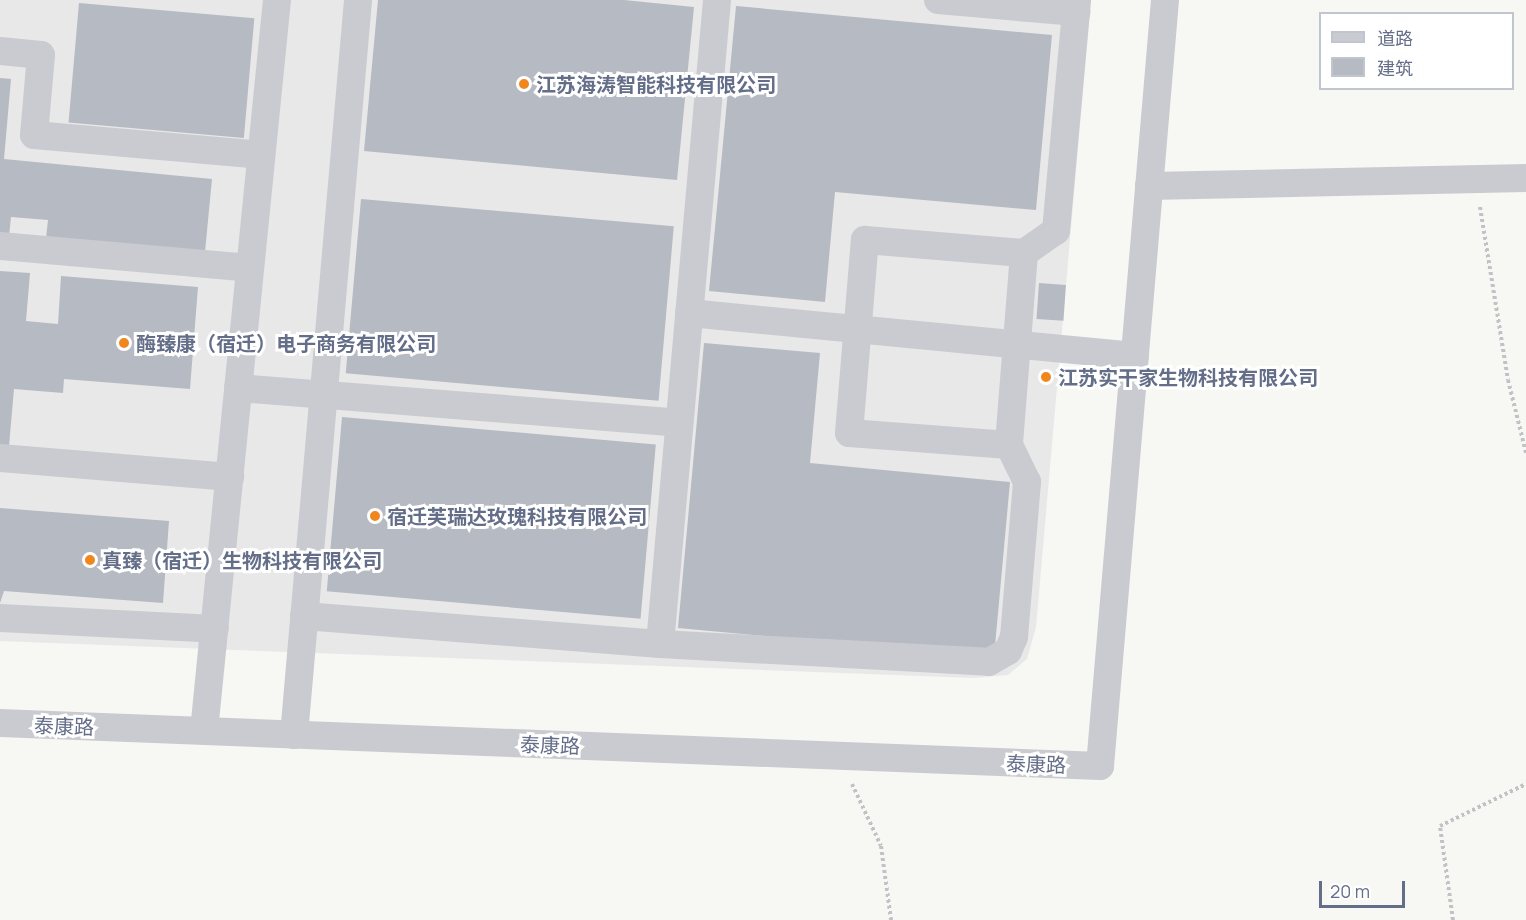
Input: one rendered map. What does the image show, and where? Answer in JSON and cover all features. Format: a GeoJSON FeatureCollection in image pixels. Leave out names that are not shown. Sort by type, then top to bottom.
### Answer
{"type":"FeatureCollection","features":[{"type":"Feature","properties":{"kind":"street"},"geometry":{"type":"LineString","coordinates":[[204,731],[276,0]]}},
{"type":"Feature","properties":{"kind":"street"},"geometry":{"type":"LineString","coordinates":[[294,735],[358,0]]}},
{"type":"Feature","properties":{"kind":"street"},"geometry":{"type":"LineString","coordinates":[[660,644],[717,0]]}},
{"type":"Feature","properties":{"kind":"street"},"geometry":{"type":"LineString","coordinates":[[938,0],[1076,6],[1056,231],[1024,253],[865,240],[849,433],[1009,445]]}},
{"type":"Feature","properties":{"kind":"street"},"geometry":{"type":"LineString","coordinates":[[689,314],[1135,356],[1165,0]]}},
{"type":"Feature","properties":{"kind":"street"},"geometry":{"type":"LineString","coordinates":[[0,51],[41,55],[34,135],[261,155]]}},
{"type":"Feature","properties":{"kind":"street"},"geometry":{"type":"LineString","coordinates":[[1149,186],[1526,178]]}},
{"type":"Feature","properties":{"kind":"street"},"geometry":{"type":"LineString","coordinates":[[0,246],[250,268]]}},
{"type":"Feature","properties":{"kind":"street"},"geometry":{"type":"LineString","coordinates":[[304,616],[660,644],[997,659],[1008,651],[1014,637],[1027,482],[1009,445],[1024,253]]}},
{"type":"Feature","properties":{"kind":"street","name":"泰康路"},"geometry":{"type":"LineString","coordinates":[[0,723],[1100,766],[1135,356]]}},
{"type":"Feature","properties":{"kind":"street"},"geometry":{"type":"LineString","coordinates":[[238,388],[679,423]]}},
{"type":"Feature","properties":{"kind":"street"},"geometry":{"type":"LineString","coordinates":[[0,458],[230,477]]}},
{"type":"Feature","properties":{"kind":"street"},"geometry":{"type":"LineString","coordinates":[[0,618],[215,628]]}},
{"type":"Feature","properties":{"kind":"path"},"geometry":{"type":"LineString","coordinates":[[1475,179],[1509,380],[1526,453]]}},
{"type":"Feature","properties":{"kind":"path"},"geometry":{"type":"LineString","coordinates":[[839,756],[881,846],[891,920]]}},
{"type":"Feature","properties":{"kind":"path"},"geometry":{"type":"LineString","coordinates":[[1453,920],[1440,826],[1526,784]]}},
{"type":"Feature","properties":{"kind":"shaded area"},"geometry":{"type":"Polygon","coordinates":[[[0,0],[1091,0],[1036,627],[1027,659],[1008,675],[974,678],[0,641],[0,0]]]}},
{"type":"Feature","properties":{"kind":"building"},"geometry":{"type":"Polygon","coordinates":[[[378,0],[624,0],[694,7],[677,180],[364,151],[378,0]]]}},
{"type":"Feature","properties":{"kind":"building"},"geometry":{"type":"Polygon","coordinates":[[[79,3],[254,18],[244,138],[69,123],[79,3]]]}},
{"type":"Feature","properties":{"kind":"building"},"geometry":{"type":"Polygon","coordinates":[[[736,6],[1052,35],[1036,210],[835,192],[825,302],[709,291],[736,6]]]}},
{"type":"Feature","properties":{"kind":"building"},"geometry":{"type":"Polygon","coordinates":[[[0,78],[11,79],[4,159],[212,179],[205,252],[46,238],[48,220],[11,217],[9,237],[0,236],[0,78]]]}},
{"type":"Feature","properties":{"kind":"building"},"geometry":{"type":"Polygon","coordinates":[[[361,199],[674,226],[659,401],[346,373],[361,199]]]}},
{"type":"Feature","properties":{"kind":"building"},"geometry":{"type":"Polygon","coordinates":[[[0,271],[30,273],[26,321],[58,324],[61,276],[198,287],[190,389],[64,379],[63,393],[14,389],[9,446],[0,445],[0,271]]]}},
{"type":"Feature","properties":{"kind":"building"},"geometry":{"type":"Polygon","coordinates":[[[1039,283],[1066,285],[1063,321],[1036,319],[1039,283]]]}},
{"type":"Feature","properties":{"kind":"building"},"geometry":{"type":"Polygon","coordinates":[[[704,343],[820,353],[810,463],[1010,482],[994,657],[678,628],[704,343]]]}},
{"type":"Feature","properties":{"kind":"building"},"geometry":{"type":"Polygon","coordinates":[[[342,417],[656,444],[641,619],[327,591],[342,417]]]}},
{"type":"Feature","properties":{"kind":"building"},"geometry":{"type":"Polygon","coordinates":[[[0,508],[169,521],[163,603],[4,591],[0,603],[0,508]]]}},
{"type":"Feature","properties":{"kind":"place","name":"江苏海涛智能科技有限公司"},"geometry":{"type":"Point","coordinates":[524,84]}},
{"type":"Feature","properties":{"kind":"place","name":"酶臻康（宿迁）电子商务有限公司"},"geometry":{"type":"Point","coordinates":[124,343]}},
{"type":"Feature","properties":{"kind":"place","name":"江苏实干家生物科技有限公司"},"geometry":{"type":"Point","coordinates":[1046,377]}},
{"type":"Feature","properties":{"kind":"place","name":"宿迁芙瑞达玫瑰科技有限公司"},"geometry":{"type":"Point","coordinates":[375,516]}},
{"type":"Feature","properties":{"kind":"place","name":"真臻（宿迁）生物科技有限公司"},"geometry":{"type":"Point","coordinates":[90,560]}}]}
